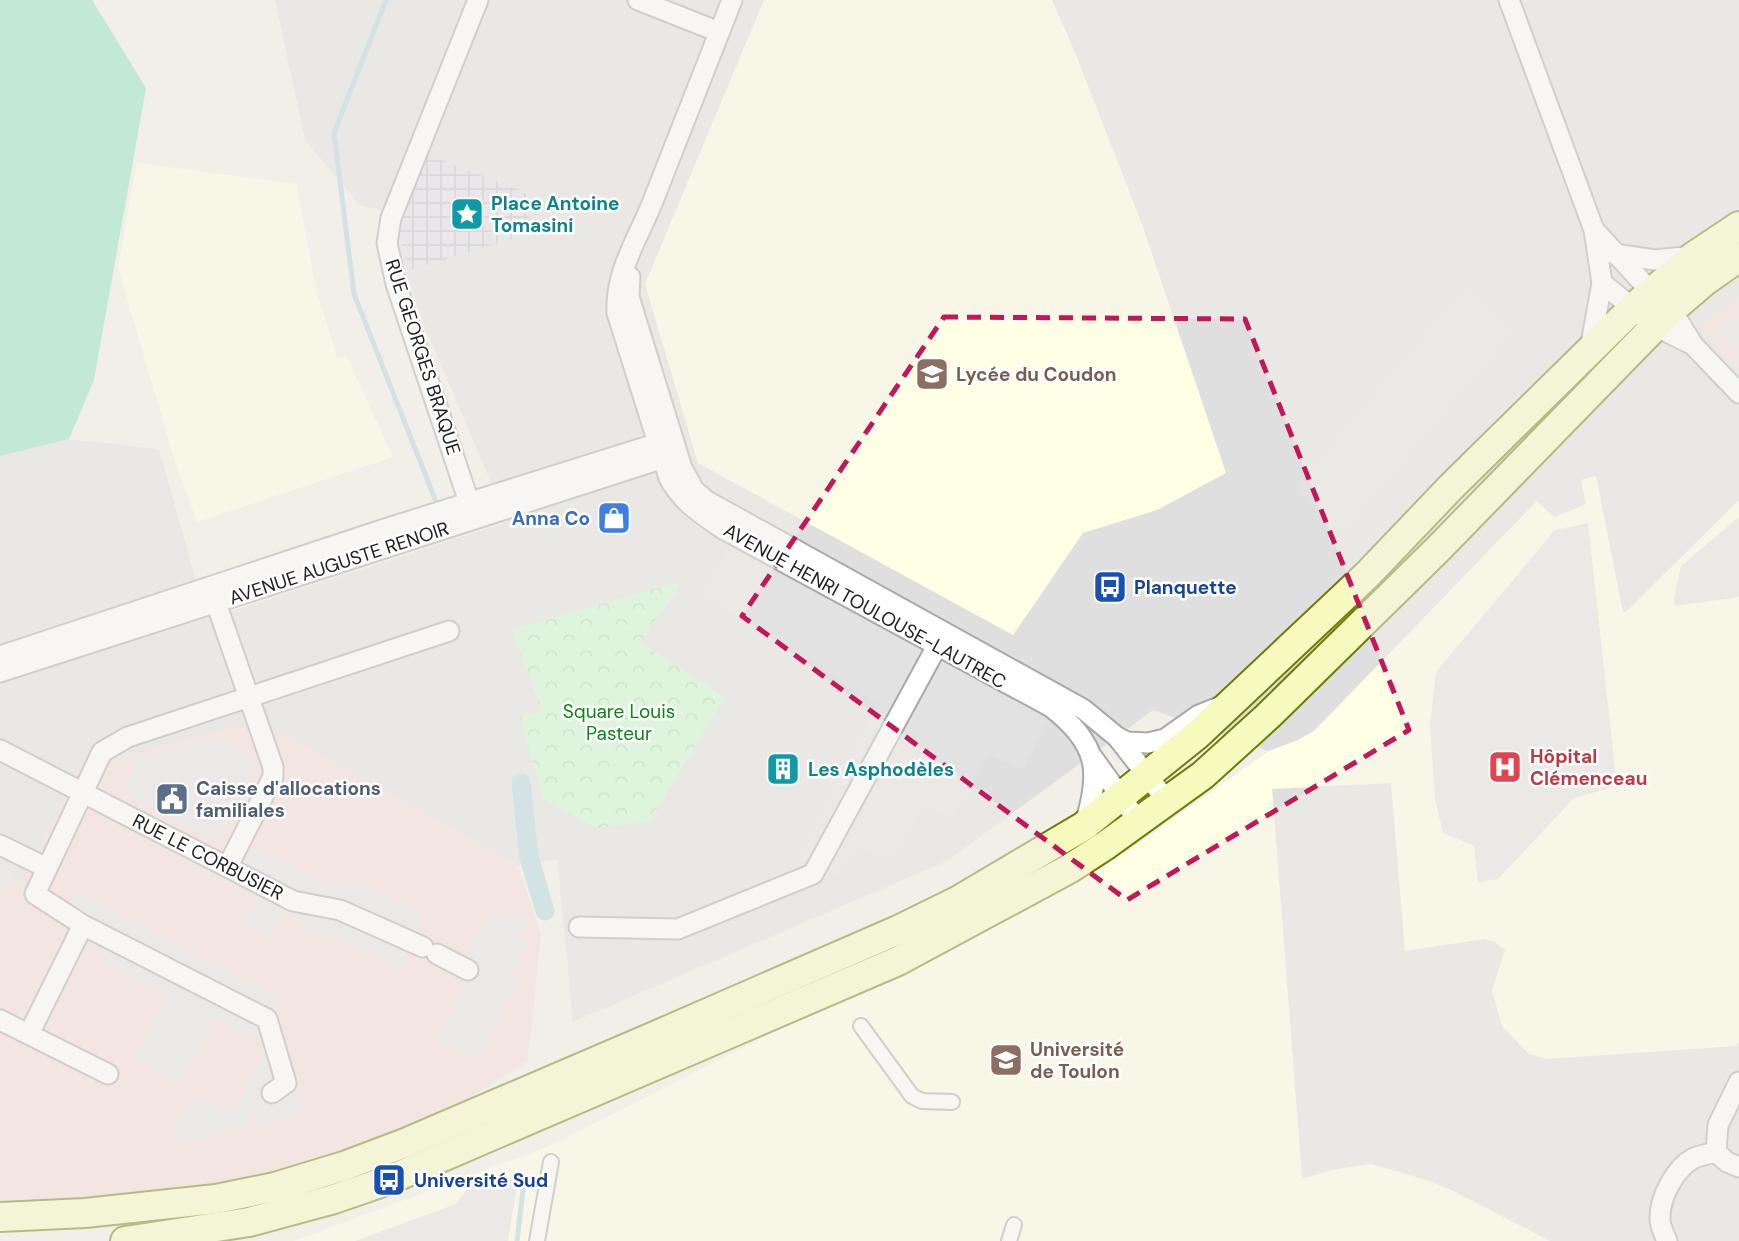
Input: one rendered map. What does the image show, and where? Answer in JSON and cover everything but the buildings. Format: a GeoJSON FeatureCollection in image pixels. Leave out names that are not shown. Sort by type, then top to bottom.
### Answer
{"type":"FeatureCollection","features":[{"type":"Feature","properties":{"kind":"main road"},"geometry":{"type":"LineString","coordinates":[[125,1241],[249,1222],[334,1199],[389,1180],[898,961],[1069,869],[1203,775],[1268,716],[1438,549],[1652,309],[1694,256],[1739,226]]}},
{"type":"Feature","properties":{"kind":"main road"},"geometry":{"type":"LineString","coordinates":[[0,1217],[85,1213],[216,1199],[275,1186],[344,1166],[405,1143],[898,930],[959,900],[1084,826],[1147,775],[1236,700],[1367,575],[1451,487],[1590,350],[1739,257]]}},
{"type":"Feature","properties":{"kind":"street","name":"RUE GEORGES BRAQUE"},"geometry":{"type":"LineString","coordinates":[[472,510],[396,284],[387,243],[391,218],[478,0]]}},
{"type":"Feature","properties":{"kind":"street"},"geometry":{"type":"LineString","coordinates":[[638,0],[719,32]]}},
{"type":"Feature","properties":{"kind":"street"},"geometry":{"type":"LineString","coordinates":[[667,448],[617,313],[617,302],[622,270],[646,219],[732,0]]}},
{"type":"Feature","properties":{"kind":"street"},"geometry":{"type":"LineString","coordinates":[[1509,0],[1594,230],[1602,283],[1590,350]]}},
{"type":"Feature","properties":{"kind":"street"},"geometry":{"type":"LineString","coordinates":[[1594,230],[1652,309]]}},
{"type":"Feature","properties":{"kind":"street"},"geometry":{"type":"LineString","coordinates":[[1614,254],[1655,260],[1694,256]]}},
{"type":"Feature","properties":{"kind":"street"},"geometry":{"type":"LineString","coordinates":[[1602,283],[1652,309],[1693,345],[1739,393]]}},
{"type":"Feature","properties":{"kind":"street","name":"AVENUE AUGUSTE RENOIR"},"geometry":{"type":"LineString","coordinates":[[0,672],[214,595],[667,448]]}},
{"type":"Feature","properties":{"kind":"street","name":"AVENUE HENRI TOULOUSE-LAUTREC"},"geometry":{"type":"LineString","coordinates":[[667,448],[669,478],[678,495],[693,509],[723,529],[1051,707],[1068,721],[1139,821]]}},
{"type":"Feature","properties":{"kind":"street","name":"AVENUE HENRI TOULOUSE-LAUTREC"},"geometry":{"type":"LineString","coordinates":[[667,448],[687,480],[707,501],[1083,709],[1117,737],[1167,802]]}},
{"type":"Feature","properties":{"kind":"street","name":"AVENUE AUGUSTE RENOIR"},"geometry":{"type":"LineString","coordinates":[[0,656],[214,595]]}},
{"type":"Feature","properties":{"kind":"street"},"geometry":{"type":"LineString","coordinates":[[214,595],[270,756],[273,777],[228,866]]}},
{"type":"Feature","properties":{"kind":"street"},"geometry":{"type":"LineString","coordinates":[[272,1093],[286,1083],[267,1019],[83,925],[35,894],[102,752],[108,747],[128,737],[449,631]]}},
{"type":"Feature","properties":{"kind":"street"},"geometry":{"type":"LineString","coordinates":[[579,927],[678,929],[813,874],[937,646]]}},
{"type":"Feature","properties":{"kind":"street"},"geometry":{"type":"LineString","coordinates":[[1117,737],[1128,742],[1165,739],[1199,715],[1236,700]]}},
{"type":"Feature","properties":{"kind":"street","name":"RUE LE CORBUSIER"},"geometry":{"type":"LineString","coordinates":[[0,750],[293,901],[340,910],[468,970]]}},
{"type":"Feature","properties":{"kind":"street","name":"AVENUE HENRI TOULOUSE-LAUTREC"},"geometry":{"type":"LineString","coordinates":[[1084,826],[1094,789],[1090,754]]}},
{"type":"Feature","properties":{"kind":"street"},"geometry":{"type":"LineString","coordinates":[[0,845],[47,868]]}},
{"type":"Feature","properties":{"kind":"street"},"geometry":{"type":"LineString","coordinates":[[29,1034],[83,925]]}},
{"type":"Feature","properties":{"kind":"street"},"geometry":{"type":"LineString","coordinates":[[0,1020],[108,1074]]}},
{"type":"Feature","properties":{"kind":"street"},"geometry":{"type":"LineString","coordinates":[[861,1026],[912,1096],[922,1101],[952,1102]]}},
{"type":"Feature","properties":{"kind":"street"},"geometry":{"type":"LineString","coordinates":[[1716,1152],[1718,1125],[1739,1082]]}},
{"type":"Feature","properties":{"kind":"street"},"geometry":{"type":"LineString","coordinates":[[1716,1152],[1727,1162],[1739,1167]]}},
{"type":"Feature","properties":{"kind":"street"},"geometry":{"type":"LineString","coordinates":[[1667,1241],[1660,1221],[1669,1186],[1682,1166],[1695,1157],[1716,1152]]}},
{"type":"Feature","properties":{"kind":"street"},"geometry":{"type":"LineString","coordinates":[[537,1241],[551,1161]]}},
{"type":"Feature","properties":{"kind":"street"},"geometry":{"type":"LineString","coordinates":[[1009,1241],[1014,1225]]}},
{"type":"Feature","properties":{"kind":"highlighted area"},"geometry":{"type":"Polygon","coordinates":[[[944,317],[1245,319],[1409,730],[1127,900],[742,616],[944,317]]]}},
{"type":"Feature","properties":{"kind":"shaded area"},"geometry":{"type":"Polygon","coordinates":[[[275,0],[1739,0],[1739,1241],[1550,1241],[1451,1190],[1371,1164],[1332,1170],[1302,1179],[1269,751],[1153,710],[947,861],[573,1022],[557,859],[518,866],[259,721],[76,770],[21,885],[0,878],[0,456],[69,439],[159,449],[207,619],[508,522],[422,320],[384,211],[360,205],[305,140],[275,0]]]}},
{"type":"Feature","properties":{"kind":"shaded area","name":"Lycée du Coudon"},"geometry":{"type":"Polygon","coordinates":[[[764,0],[1052,0],[1076,55],[1142,224],[1226,473],[1157,510],[1083,533],[1013,635],[698,463],[645,284],[764,0]]]}},
{"type":"Feature","properties":{"kind":"shaded area","name":"Place Antoine Tomasini"},"geometry":{"type":"Polygon","coordinates":[[[428,155],[524,192],[530,197],[535,207],[522,236],[410,270],[399,233],[400,221],[428,155]]]}},
{"type":"Feature","properties":{"kind":"shaded area"},"geometry":{"type":"Polygon","coordinates":[[[137,163],[296,184],[316,288],[337,358],[346,355],[393,457],[197,522],[174,458],[118,268],[137,163]]]}},
{"type":"Feature","properties":{"kind":"shaded area"},"geometry":{"type":"Polygon","coordinates":[[[1464,287],[1512,333],[1346,530],[1295,489],[1464,287]]]}},
{"type":"Feature","properties":{"kind":"shaded area"},"geometry":{"type":"Polygon","coordinates":[[[1739,297],[1739,372],[1699,326],[1739,297]]]}},
{"type":"Feature","properties":{"kind":"shaded area"},"geometry":{"type":"Polygon","coordinates":[[[1739,314],[1739,354],[1716,329],[1739,314]]]}},
{"type":"Feature","properties":{"kind":"shaded area"},"geometry":{"type":"Polygon","coordinates":[[[1596,476],[1623,612],[1739,500],[1739,1042],[1736,1046],[1548,1059],[1529,1054],[1502,1026],[1492,991],[1505,950],[1495,942],[1485,939],[1405,951],[1391,783],[1272,789],[1302,1179],[1332,1170],[1371,1164],[1451,1190],[1550,1241],[294,1241],[555,1144],[1131,849],[1269,751],[1314,731],[1537,501],[1554,517],[1586,504],[1581,480],[1596,476]]]}},
{"type":"Feature","properties":{"kind":"shaded area"},"geometry":{"type":"Polygon","coordinates":[[[1739,517],[1739,597],[1675,606],[1674,598],[1681,566],[1739,517]]]}},
{"type":"Feature","properties":{"kind":"shaded area"},"geometry":{"type":"Polygon","coordinates":[[[1588,523],[1617,786],[1574,798],[1498,879],[1478,882],[1474,846],[1443,833],[1435,799],[1430,725],[1436,672],[1555,530],[1588,523]]]}},
{"type":"Feature","properties":{"kind":"shaded area"},"geometry":{"type":"Polygon","coordinates":[[[730,545],[1047,719],[1023,770],[989,755],[952,819],[925,806],[891,861],[861,849],[836,877],[799,856],[877,704],[702,594],[730,545]]]}},
{"type":"Feature","properties":{"kind":"shaded area"},"geometry":{"type":"Polygon","coordinates":[[[259,721],[518,866],[541,934],[528,1061],[449,1111],[361,1148],[261,1179],[74,1204],[0,1209],[0,878],[21,885],[76,770],[259,721]]]}},
{"type":"Feature","properties":{"kind":"shaded area"},"geometry":{"type":"Polygon","coordinates":[[[215,738],[259,760],[216,841],[123,792],[141,757],[215,738]]]}},
{"type":"Feature","properties":{"kind":"shaded area"},"geometry":{"type":"Polygon","coordinates":[[[0,839],[28,853],[3,891],[0,890],[0,839]]]}},
{"type":"Feature","properties":{"kind":"shaded area"},"geometry":{"type":"Polygon","coordinates":[[[252,847],[299,868],[322,882],[367,887],[421,913],[403,967],[340,939],[301,932],[302,921],[283,914],[270,939],[243,925],[266,878],[243,863],[252,847]]]}},
{"type":"Feature","properties":{"kind":"shaded area"},"geometry":{"type":"Polygon","coordinates":[[[65,884],[275,997],[306,1112],[261,1127],[255,1113],[246,1125],[184,1144],[172,1125],[199,1096],[233,1114],[269,1046],[216,1018],[181,1082],[136,1061],[169,995],[104,962],[65,884]]]}},
{"type":"Feature","properties":{"kind":"shaded area"},"geometry":{"type":"Polygon","coordinates":[[[513,911],[528,919],[519,936],[530,942],[510,977],[520,982],[479,1059],[437,1040],[467,984],[470,954],[492,912],[507,921],[513,911]]]}},
{"type":"Feature","properties":{"kind":"shaded area"},"geometry":{"type":"Polygon","coordinates":[[[475,1179],[518,1179],[508,1241],[355,1241],[456,1204],[475,1179]]]}},
{"type":"Feature","properties":{"kind":"green space"},"geometry":{"type":"Polygon","coordinates":[[[0,0],[92,0],[146,88],[94,380],[69,439],[0,456],[0,0]]]}},
{"type":"Feature","properties":{"kind":"green space","name":"Square Louis Pasteur"},"geometry":{"type":"Polygon","coordinates":[[[674,583],[681,585],[640,642],[725,698],[649,822],[596,828],[543,798],[520,717],[542,711],[512,630],[674,583]]]}},
{"type":"Feature","properties":{"kind":"waterway"},"geometry":{"type":"LineString","coordinates":[[386,0],[334,133],[354,294],[435,499]]}},
{"type":"Feature","properties":{"kind":"waterway"},"geometry":{"type":"LineString","coordinates":[[521,783],[529,857],[545,911]]}},
{"type":"Feature","properties":{"kind":"waterway"},"geometry":{"type":"LineString","coordinates":[[517,1241],[524,1181]]}},
{"type":"Feature","properties":{"kind":"place","name":"Place Antoine Tomasini"},"geometry":{"type":"Point","coordinates":[467,214]}},
{"type":"Feature","properties":{"kind":"place","name":"Lycée du Coudon"},"geometry":{"type":"Point","coordinates":[932,374]}},
{"type":"Feature","properties":{"kind":"place","name":"Anna Co"},"geometry":{"type":"Point","coordinates":[614,518]}},
{"type":"Feature","properties":{"kind":"place","name":"Planquette"},"geometry":{"type":"Point","coordinates":[1110,587]}},
{"type":"Feature","properties":{"kind":"place","name":"Hôpital Clémenceau"},"geometry":{"type":"Point","coordinates":[1505,767]}},
{"type":"Feature","properties":{"kind":"place","name":"Les Asphodèles"},"geometry":{"type":"Point","coordinates":[783,769]}},
{"type":"Feature","properties":{"kind":"place","name":"Caisse d'allocations familiales"},"geometry":{"type":"Point","coordinates":[172,799]}},
{"type":"Feature","properties":{"kind":"place","name":"Université de Toulon"},"geometry":{"type":"Point","coordinates":[1006,1060]}},
{"type":"Feature","properties":{"kind":"place","name":"Université Sud"},"geometry":{"type":"Point","coordinates":[389,1180]}}]}
